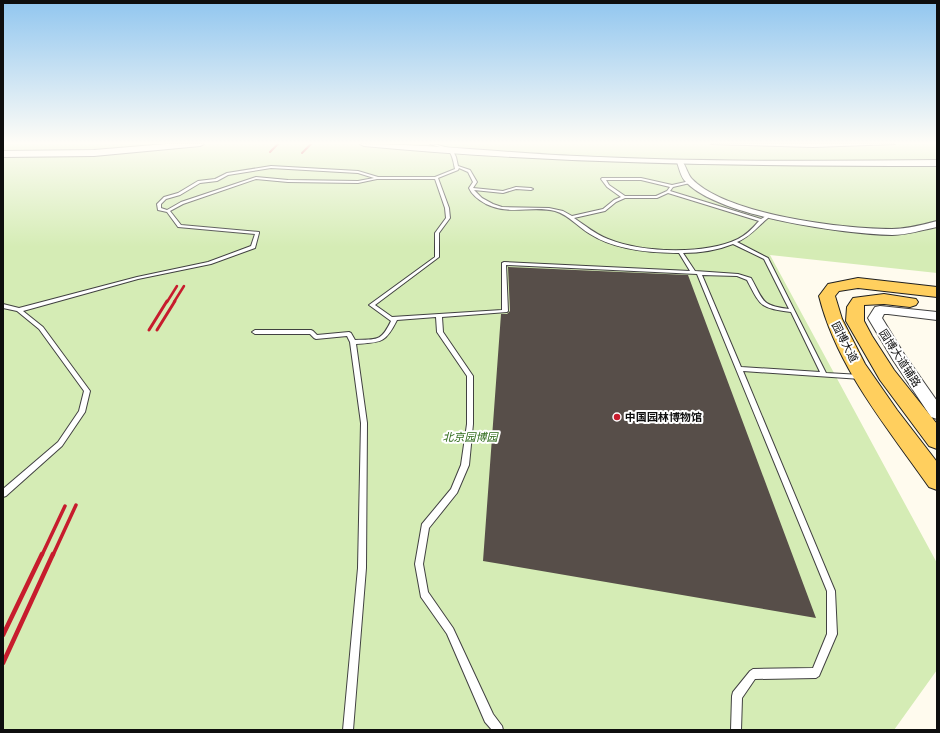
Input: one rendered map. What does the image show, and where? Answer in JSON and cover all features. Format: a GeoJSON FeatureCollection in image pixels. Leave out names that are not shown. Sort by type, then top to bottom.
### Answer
{"type":"FeatureCollection","features":[{"type":"Feature","properties":{"kind":"main road","name":"园博大道"},"geometry":{"type":"LineString","coordinates":[[924,299],[858,283],[834,287],[827,296],[830,312],[864,378],[937,480]]}},
{"type":"Feature","properties":{"kind":"main road","name":"园博大道"},"geometry":{"type":"LineString","coordinates":[[937,292],[924,299],[884,299],[859,302],[855,307],[855,321],[887,375],[937,440]]}},
{"type":"Feature","properties":{"kind":"street"},"geometry":{"type":"LineString","coordinates":[[686,178],[689,182],[722,202],[764,219],[849,229],[894,232],[937,224]]}},
{"type":"Feature","properties":{"kind":"street","name":"园博大道辅路"},"geometry":{"type":"LineString","coordinates":[[937,316],[880,310],[877,312],[875,318],[898,357],[937,413]]}},
{"type":"Feature","properties":{"kind":"lane"},"geometry":{"type":"LineString","coordinates":[[19,310],[137,278],[209,263],[254,247],[257,233],[180,226],[168,212],[159,209],[158,204],[165,198],[179,194],[199,182],[219,178]]}},
{"type":"Feature","properties":{"kind":"lane"},"geometry":{"type":"LineString","coordinates":[[168,212],[182,203],[255,178]]}},
{"type":"Feature","properties":{"kind":"lane"},"geometry":{"type":"LineString","coordinates":[[258,178],[288,181],[358,182],[376,178]]}},
{"type":"Feature","properties":{"kind":"lane"},"geometry":{"type":"LineString","coordinates":[[436,178],[447,208],[448,218],[437,233],[437,257],[372,305],[391,319],[505,312],[504,263],[738,275],[749,279],[759,300],[769,308],[792,311]]}},
{"type":"Feature","properties":{"kind":"lane"},"geometry":{"type":"LineString","coordinates":[[471,189],[475,182],[474,178]]}},
{"type":"Feature","properties":{"kind":"lane"},"geometry":{"type":"LineString","coordinates":[[624,197],[608,186],[602,179],[641,179],[672,186],[689,182]]}},
{"type":"Feature","properties":{"kind":"lane"},"geometry":{"type":"LineString","coordinates":[[572,217],[604,210],[615,200],[624,197],[657,198],[668,192],[672,186]]}},
{"type":"Feature","properties":{"kind":"lane"},"geometry":{"type":"LineString","coordinates":[[471,189],[503,192],[516,188],[531,189]]}},
{"type":"Feature","properties":{"kind":"lane"},"geometry":{"type":"LineString","coordinates":[[471,189],[482,199],[505,209],[553,210],[572,217],[594,234],[622,244],[665,252],[706,251],[740,240],[764,219]]}},
{"type":"Feature","properties":{"kind":"lane"},"geometry":{"type":"LineString","coordinates":[[668,192],[764,219]]}},
{"type":"Feature","properties":{"kind":"lane"},"geometry":{"type":"LineString","coordinates":[[179,194],[183,198],[182,203]]}},
{"type":"Feature","properties":{"kind":"lane"},"geometry":{"type":"LineString","coordinates":[[733,242],[766,258],[824,374]]}},
{"type":"Feature","properties":{"kind":"lane"},"geometry":{"type":"LineString","coordinates":[[680,251],[696,273],[739,369],[831,591],[832,634],[816,673],[753,674],[737,696],[736,730]]}},
{"type":"Feature","properties":{"kind":"lane"},"geometry":{"type":"LineString","coordinates":[[3,306],[19,310],[41,328],[87,391],[82,412],[60,444],[3,494]]}},
{"type":"Feature","properties":{"kind":"lane"},"geometry":{"type":"LineString","coordinates":[[439,316],[440,332],[470,376],[470,424],[465,465],[454,491],[425,527],[420,564],[424,594],[450,631],[489,718],[498,730]]}},
{"type":"Feature","properties":{"kind":"lane"},"geometry":{"type":"LineString","coordinates":[[353,342],[383,339],[387,336],[395,318]]}},
{"type":"Feature","properties":{"kind":"lane"},"geometry":{"type":"LineString","coordinates":[[255,332],[311,332],[316,337],[349,334],[353,342],[364,423],[362,568],[348,730]]}},
{"type":"Feature","properties":{"kind":"lane"},"geometry":{"type":"LineString","coordinates":[[739,369],[864,378]]}},
{"type":"Feature","properties":{"kind":"green space","name":"北京园博园"},"geometry":{"type":"Polygon","coordinates":[[[3,178],[937,178],[937,273],[770,255],[937,563],[937,670],[894,730],[3,730],[3,178]]]}},
{"type":"Feature","properties":{"kind":"building","name":"中国园林博物馆"},"geometry":{"type":"Polygon","coordinates":[[[508,267],[688,275],[816,618],[483,561],[501,314],[507,314],[510,311],[508,267]]]}},
{"type":"Feature","properties":{"kind":"railway"},"geometry":{"type":"LineString","coordinates":[[167,302],[177,286]]}},
{"type":"Feature","properties":{"kind":"railway"},"geometry":{"type":"LineString","coordinates":[[174,302],[184,286]]}},
{"type":"Feature","properties":{"kind":"railway"},"geometry":{"type":"LineString","coordinates":[[149,330],[167,301]]}},
{"type":"Feature","properties":{"kind":"railway"},"geometry":{"type":"LineString","coordinates":[[157,330],[175,301]]}},
{"type":"Feature","properties":{"kind":"railway"},"geometry":{"type":"LineString","coordinates":[[53,555],[76,505]]}},
{"type":"Feature","properties":{"kind":"railway"},"geometry":{"type":"LineString","coordinates":[[42,555],[65,506]]}},
{"type":"Feature","properties":{"kind":"railway"},"geometry":{"type":"LineString","coordinates":[[3,635],[42,554]]}},
{"type":"Feature","properties":{"kind":"railway"},"geometry":{"type":"LineString","coordinates":[[3,663],[53,554]]}},
{"type":"Feature","properties":{"kind":"place","name":"中国园林博物馆"},"geometry":{"type":"Point","coordinates":[617,417]}}]}
